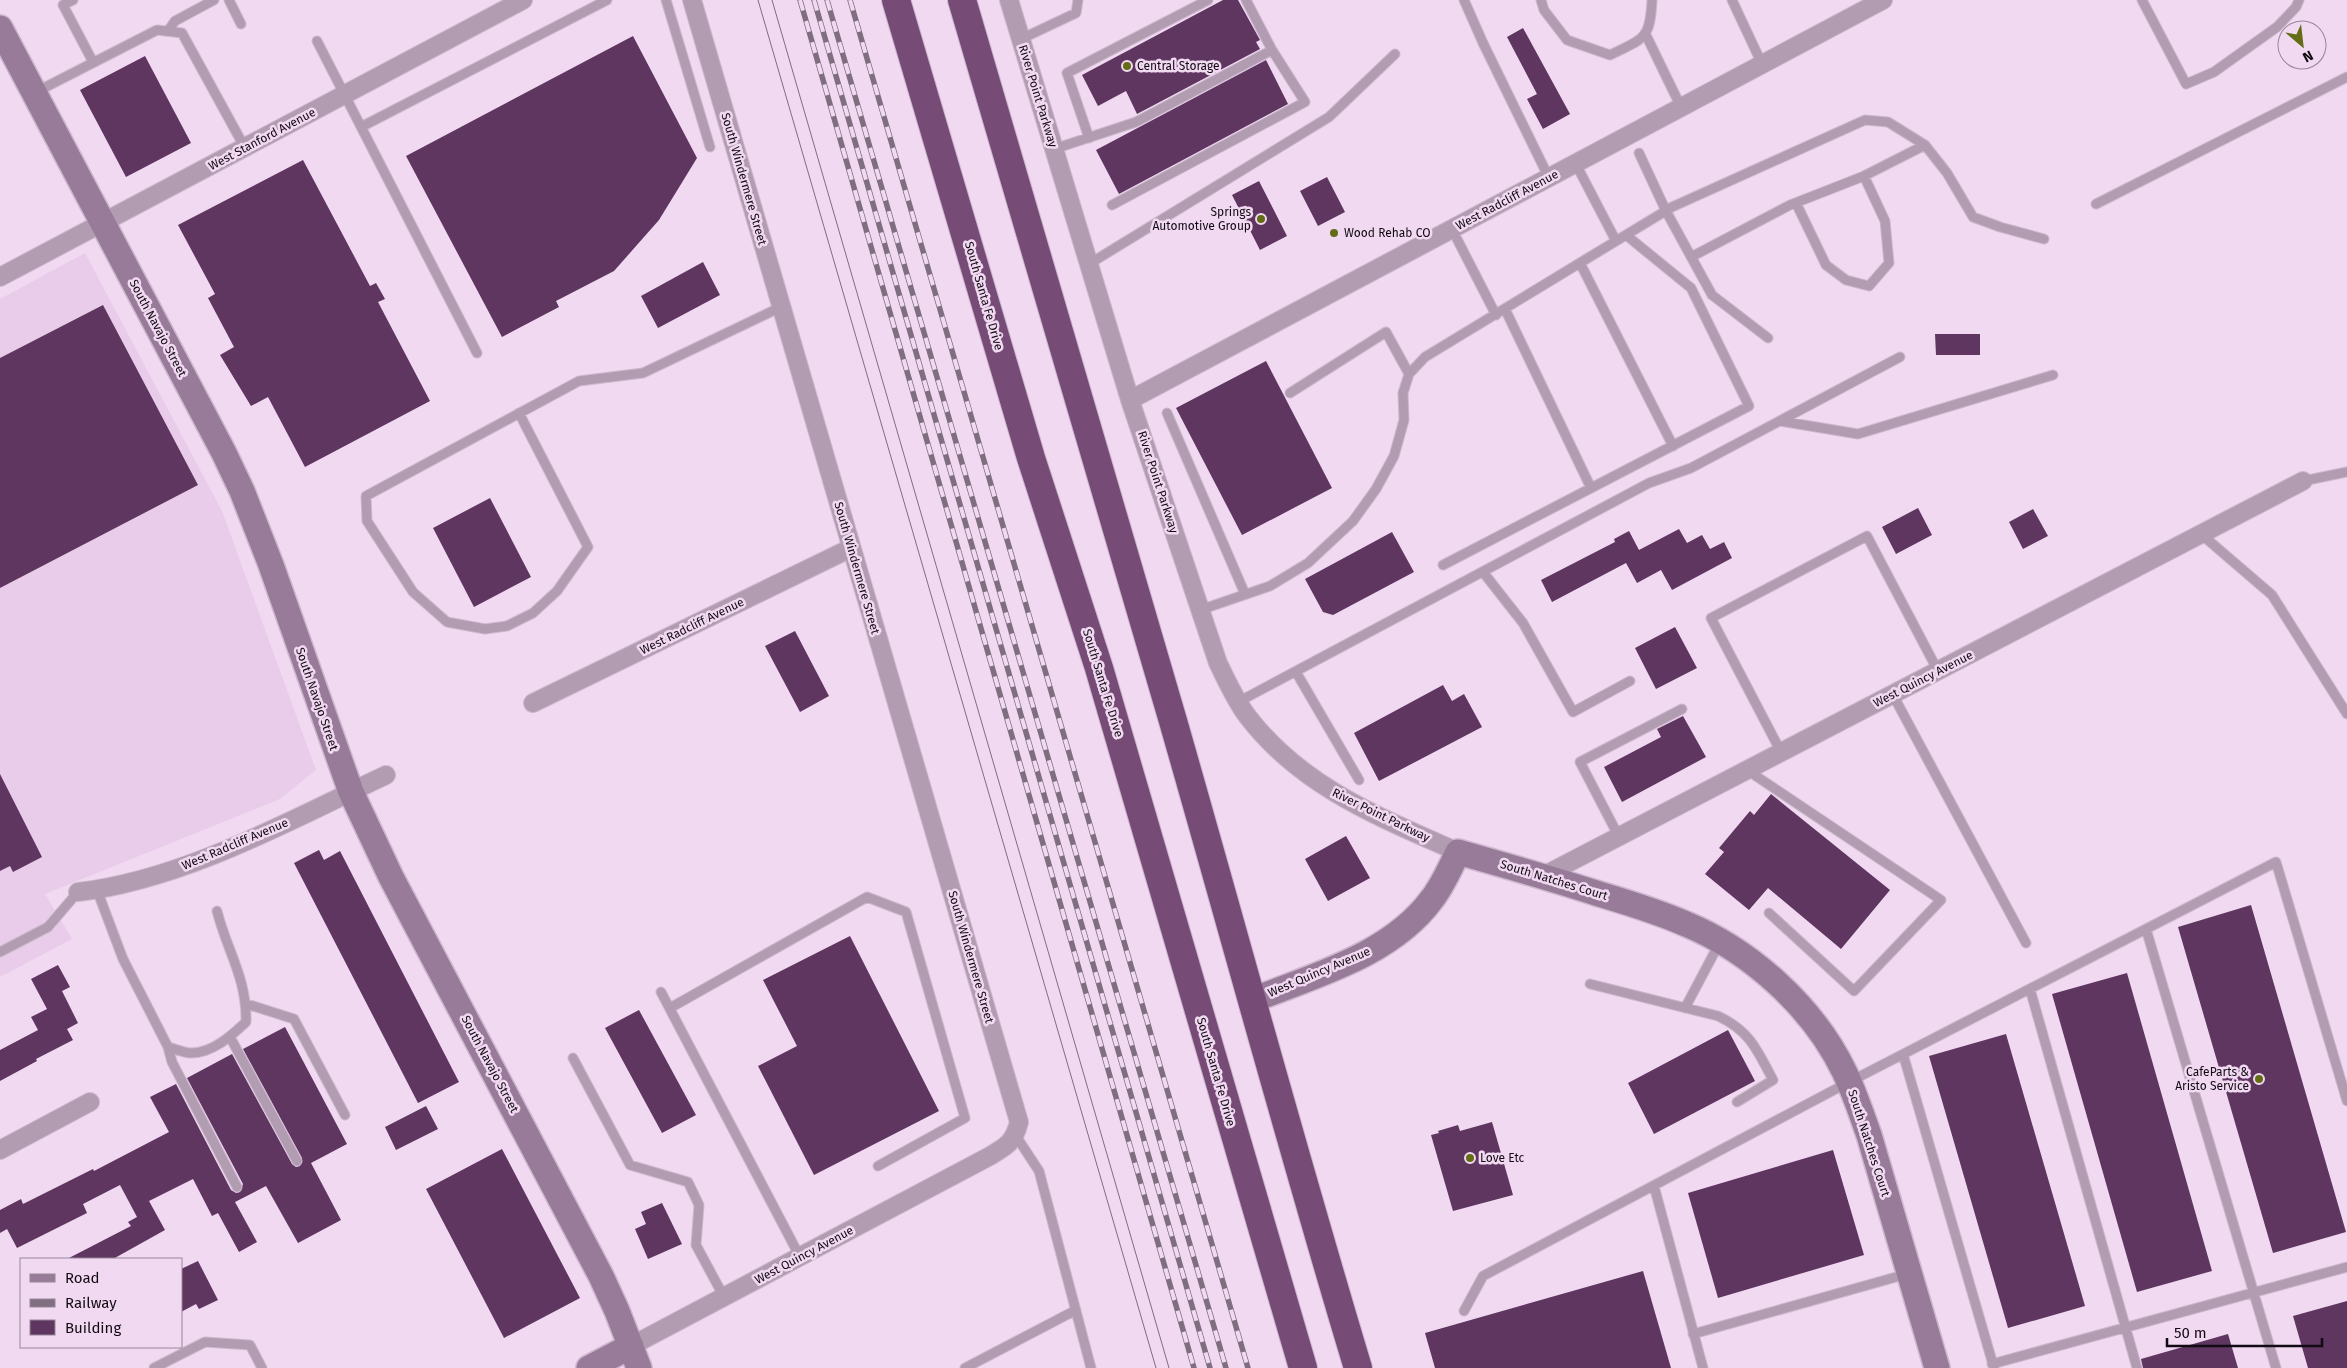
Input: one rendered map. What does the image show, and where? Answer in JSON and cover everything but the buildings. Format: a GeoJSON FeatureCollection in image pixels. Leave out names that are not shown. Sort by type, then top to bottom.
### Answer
{"type":"FeatureCollection","features":[{"type":"Feature","properties":{"kind":"highway","name":"South Santa Fe Drive"},"geometry":{"type":"LineString","coordinates":[[896,0],[1031,458],[1099,668],[1303,1368]]}},
{"type":"Feature","properties":{"kind":"highway"},"geometry":{"type":"LineString","coordinates":[[962,0],[1358,1368]]}},
{"type":"Feature","properties":{"kind":"street","name":"South Windermere Street"},"geometry":{"type":"LineString","coordinates":[[692,0],[1015,1104],[1018,1122],[1016,1136]]}},
{"type":"Feature","properties":{"kind":"street","name":"River Point Parkway"},"geometry":{"type":"LineString","coordinates":[[1009,0],[1130,400],[1218,663],[1238,702],[1280,752],[1310,778],[1342,798],[1458,852]]}},
{"type":"Feature","properties":{"kind":"street","name":"West Radcliff Avenue"},"geometry":{"type":"LineString","coordinates":[[1130,400],[1883,0]]}},
{"type":"Feature","properties":{"kind":"street","name":"West Stanford Avenue"},"geometry":{"type":"LineString","coordinates":[[0,277],[246,148],[513,2]]}},
{"type":"Feature","properties":{"kind":"street","name":"South Navajo Street"},"geometry":{"type":"LineString","coordinates":[[0,28],[224,453],[242,491],[271,565],[350,792],[391,877],[601,1276],[635,1357]]}},
{"type":"Feature","properties":{"kind":"street","name":"West Quincy Avenue"},"geometry":{"type":"LineString","coordinates":[[1543,876],[2303,482]]}},
{"type":"Feature","properties":{"kind":"street","name":"West Radcliff Avenue"},"geometry":{"type":"LineString","coordinates":[[533,703],[851,548]]}},
{"type":"Feature","properties":{"kind":"street","name":"West Radcliff Avenue"},"geometry":{"type":"LineString","coordinates":[[78,892],[137,882],[190,864],[386,775]]}},
{"type":"Feature","properties":{"kind":"street","name":"West Quincy Avenue"},"geometry":{"type":"LineString","coordinates":[[1253,1000],[1344,964],[1394,936],[1409,924],[1441,887],[1458,852]]}},
{"type":"Feature","properties":{"kind":"street","name":"South Natches Court"},"geometry":{"type":"LineString","coordinates":[[1458,852],[1543,876],[1688,924],[1720,942],[1768,974],[1791,998],[1829,1044],[1849,1082],[1868,1134],[1937,1368]]}},
{"type":"Feature","properties":{"kind":"street"},"geometry":{"type":"LineString","coordinates":[[0,1150],[90,1102]]}},
{"type":"Feature","properties":{"kind":"street","name":"West Quincy Avenue"},"geometry":{"type":"LineString","coordinates":[[589,1368],[635,1357],[724,1297],[990,1156],[1005,1147],[1016,1136]]}},
{"type":"Feature","properties":{"kind":"lane"},"geometry":{"type":"LineString","coordinates":[[73,0],[63,5],[93,62]]}},
{"type":"Feature","properties":{"kind":"lane"},"geometry":{"type":"LineString","coordinates":[[168,31],[175,21],[214,0]]}},
{"type":"Feature","properties":{"kind":"lane"},"geometry":{"type":"LineString","coordinates":[[229,0],[241,24]]}},
{"type":"Feature","properties":{"kind":"lane"},"geometry":{"type":"LineString","coordinates":[[361,128],[608,0]]}},
{"type":"Feature","properties":{"kind":"lane"},"geometry":{"type":"LineString","coordinates":[[666,0],[710,147]]}},
{"type":"Feature","properties":{"kind":"lane"},"geometry":{"type":"LineString","coordinates":[[1021,39],[1076,13],[1078,0]]}},
{"type":"Feature","properties":{"kind":"lane"},"geometry":{"type":"LineString","coordinates":[[1089,138],[1068,73],[1208,0]]}},
{"type":"Feature","properties":{"kind":"lane"},"geometry":{"type":"LineString","coordinates":[[1112,205],[1305,102],[1272,50],[1246,0]]}},
{"type":"Feature","properties":{"kind":"lane"},"geometry":{"type":"LineString","coordinates":[[1464,0],[1482,44],[1549,178]]}},
{"type":"Feature","properties":{"kind":"lane"},"geometry":{"type":"LineString","coordinates":[[1541,0],[1544,10],[1567,40],[1610,55],[1639,41],[1650,25],[1652,0]]}},
{"type":"Feature","properties":{"kind":"lane"},"geometry":{"type":"LineString","coordinates":[[1732,0],[1762,64]]}},
{"type":"Feature","properties":{"kind":"lane"},"geometry":{"type":"LineString","coordinates":[[2142,0],[2186,84],[2214,72],[2277,26],[2296,7],[2299,0]]}},
{"type":"Feature","properties":{"kind":"lane"},"geometry":{"type":"LineString","coordinates":[[34,93],[157,30],[182,33],[246,148]]}},
{"type":"Feature","properties":{"kind":"lane"},"geometry":{"type":"LineString","coordinates":[[1645,33],[1681,107]]}},
{"type":"Feature","properties":{"kind":"lane"},"geometry":{"type":"LineString","coordinates":[[317,41],[477,352]]}},
{"type":"Feature","properties":{"kind":"lane"},"geometry":{"type":"LineString","coordinates":[[1054,149],[1136,122],[1272,50]]}},
{"type":"Feature","properties":{"kind":"lane"},"geometry":{"type":"LineString","coordinates":[[1089,264],[1329,117],[1395,54]]}},
{"type":"Feature","properties":{"kind":"lane"},"geometry":{"type":"LineString","coordinates":[[2096,204],[2347,77]]}},
{"type":"Feature","properties":{"kind":"lane"},"geometry":{"type":"LineString","coordinates":[[1200,610],[1270,586],[1308,563],[1354,521],[1376,489],[1394,456],[1404,420],[1403,393],[1409,374],[1425,357],[1666,211],[1864,120],[1888,122],[1925,145],[1947,173],[1974,217],[2000,228],[2044,239]]}},
{"type":"Feature","properties":{"kind":"lane"},"geometry":{"type":"LineString","coordinates":[[1691,257],[1796,203],[1864,176],[1925,145]]}},
{"type":"Feature","properties":{"kind":"lane"},"geometry":{"type":"LineString","coordinates":[[1638,153],[1666,211],[1712,294],[1768,338]]}},
{"type":"Feature","properties":{"kind":"lane"},"geometry":{"type":"LineString","coordinates":[[1580,172],[1616,241]]}},
{"type":"Feature","properties":{"kind":"lane"},"geometry":{"type":"LineString","coordinates":[[1796,203],[1826,265],[1846,280],[1869,286],[1888,263],[1885,220],[1864,176]]}},
{"type":"Feature","properties":{"kind":"lane"},"geometry":{"type":"LineString","coordinates":[[1443,565],[1749,406],[1691,288],[1626,235]]}},
{"type":"Feature","properties":{"kind":"lane"},"geometry":{"type":"LineString","coordinates":[[1458,239],[1496,315]]}},
{"type":"Feature","properties":{"kind":"lane"},"geometry":{"type":"LineString","coordinates":[[1580,263],[1673,446]]}},
{"type":"Feature","properties":{"kind":"lane"},"geometry":{"type":"LineString","coordinates":[[519,413],[588,547],[557,591],[533,613],[507,626],[492,628],[447,622],[413,592],[368,521],[366,496],[519,413],[579,381],[643,373],[781,307]]}},
{"type":"Feature","properties":{"kind":"lane"},"geometry":{"type":"LineString","coordinates":[[1505,309],[1591,488]]}},
{"type":"Feature","properties":{"kind":"lane"},"geometry":{"type":"LineString","coordinates":[[1290,393],[1386,332],[1409,374]]}},
{"type":"Feature","properties":{"kind":"lane"},"geometry":{"type":"LineString","coordinates":[[1238,702],[1649,483],[1691,468],[1900,357]]}},
{"type":"Feature","properties":{"kind":"lane"},"geometry":{"type":"LineString","coordinates":[[1780,420],[1858,434],[2053,375]]}},
{"type":"Feature","properties":{"kind":"lane"},"geometry":{"type":"LineString","coordinates":[[1167,413],[1245,594]]}},
{"type":"Feature","properties":{"kind":"lane"},"geometry":{"type":"LineString","coordinates":[[2303,482],[2347,472]]}},
{"type":"Feature","properties":{"kind":"lane"},"geometry":{"type":"LineString","coordinates":[[2201,534],[2272,595],[2347,714]]}},
{"type":"Feature","properties":{"kind":"lane"},"geometry":{"type":"LineString","coordinates":[[1781,752],[1710,618],[1867,536],[1938,671]]}},
{"type":"Feature","properties":{"kind":"lane"},"geometry":{"type":"LineString","coordinates":[[1482,572],[1523,623],[1573,712],[1630,681]]}},
{"type":"Feature","properties":{"kind":"lane"},"geometry":{"type":"LineString","coordinates":[[1296,672],[1359,780]]}},
{"type":"Feature","properties":{"kind":"lane"},"geometry":{"type":"LineString","coordinates":[[1893,694],[2026,942]]}},
{"type":"Feature","properties":{"kind":"lane"},"geometry":{"type":"LineString","coordinates":[[1619,837],[1580,762],[1682,709]]}},
{"type":"Feature","properties":{"kind":"lane"},"geometry":{"type":"LineString","coordinates":[[1747,770],[1941,900],[1854,991],[1768,912]]}},
{"type":"Feature","properties":{"kind":"lane"},"geometry":{"type":"LineString","coordinates":[[1464,1311],[1483,1276],[1849,1082],[2276,862],[2347,1101]]}},
{"type":"Feature","properties":{"kind":"lane"},"geometry":{"type":"LineString","coordinates":[[97,890],[123,959],[168,1047],[172,1062],[237,1187]]}},
{"type":"Feature","properties":{"kind":"lane"},"geometry":{"type":"LineString","coordinates":[[0,952],[48,927],[78,892]]}},
{"type":"Feature","properties":{"kind":"lane"},"geometry":{"type":"LineString","coordinates":[[670,1008],[867,897],[906,912],[965,1118],[878,1166]]}},
{"type":"Feature","properties":{"kind":"lane"},"geometry":{"type":"LineString","coordinates":[[168,1047],[191,1054],[209,1049],[230,1037],[246,1022],[246,1004],[242,978],[216,911]]}},
{"type":"Feature","properties":{"kind":"lane"},"geometry":{"type":"LineString","coordinates":[[2146,929],[2276,1368]]}},
{"type":"Feature","properties":{"kind":"lane"},"geometry":{"type":"LineString","coordinates":[[1685,1008],[1720,942]]}},
{"type":"Feature","properties":{"kind":"lane"},"geometry":{"type":"LineString","coordinates":[[1590,984],[1718,1016],[1733,1023],[1747,1035],[1773,1080],[1737,1102]]}},
{"type":"Feature","properties":{"kind":"lane"},"geometry":{"type":"LineString","coordinates":[[2030,989],[2137,1368]]}},
{"type":"Feature","properties":{"kind":"lane"},"geometry":{"type":"LineString","coordinates":[[662,992],[800,1257]]}},
{"type":"Feature","properties":{"kind":"lane"},"geometry":{"type":"LineString","coordinates":[[246,1004],[294,1019],[345,1115]]}},
{"type":"Feature","properties":{"kind":"lane"},"geometry":{"type":"LineString","coordinates":[[230,1037],[297,1161]]}},
{"type":"Feature","properties":{"kind":"lane"},"geometry":{"type":"LineString","coordinates":[[1903,1054],[1993,1366],[2253,1291],[2347,1267]]}},
{"type":"Feature","properties":{"kind":"lane"},"geometry":{"type":"LineString","coordinates":[[573,1058],[630,1165],[688,1182],[700,1205],[696,1245],[724,1297]]}},
{"type":"Feature","properties":{"kind":"lane"},"geometry":{"type":"LineString","coordinates":[[1016,1136],[1039,1171],[1092,1368]]}},
{"type":"Feature","properties":{"kind":"lane"},"geometry":{"type":"LineString","coordinates":[[1654,1186],[1703,1368]]}},
{"type":"Feature","properties":{"kind":"lane"},"geometry":{"type":"LineString","coordinates":[[1693,1334],[1910,1273]]}},
{"type":"Feature","properties":{"kind":"lane"},"geometry":{"type":"LineString","coordinates":[[965,1368],[1076,1310]]}},
{"type":"Feature","properties":{"kind":"lane"},"geometry":{"type":"LineString","coordinates":[[154,1368],[205,1342],[250,1345],[262,1368]]}},
{"type":"Feature","properties":{"kind":"shaded area"},"geometry":{"type":"Polygon","coordinates":[[[85,253],[222,511],[316,770],[280,799],[45,894],[72,939],[0,977],[0,299],[85,253]]]}},
{"type":"Feature","properties":{"kind":"tram line"},"geometry":{"type":"LineString","coordinates":[[758,0],[1156,1368]]}},
{"type":"Feature","properties":{"kind":"tram line"},"geometry":{"type":"LineString","coordinates":[[772,0],[1169,1368]]}},
{"type":"Feature","properties":{"kind":"railway"},"geometry":{"type":"LineString","coordinates":[[800,0],[1194,1368]]}},
{"type":"Feature","properties":{"kind":"railway"},"geometry":{"type":"LineString","coordinates":[[814,0],[1210,1368]]}},
{"type":"Feature","properties":{"kind":"railway"},"geometry":{"type":"LineString","coordinates":[[827,0],[1226,1368]]}},
{"type":"Feature","properties":{"kind":"railway"},"geometry":{"type":"LineString","coordinates":[[850,0],[1248,1368]]}},
{"type":"Feature","properties":{"kind":"place","name":"Central Storage"},"geometry":{"type":"Point","coordinates":[1127,66]}},
{"type":"Feature","properties":{"kind":"place","name":"Springs Automotive Group"},"geometry":{"type":"Point","coordinates":[1261,219]}},
{"type":"Feature","properties":{"kind":"place","name":"Wood Rehab CO"},"geometry":{"type":"Point","coordinates":[1334,233]}},
{"type":"Feature","properties":{"kind":"place","name":"CafeParts & Aristo Service"},"geometry":{"type":"Point","coordinates":[2259,1079]}},
{"type":"Feature","properties":{"kind":"place","name":"Love Etc"},"geometry":{"type":"Point","coordinates":[1470,1158]}}]}
